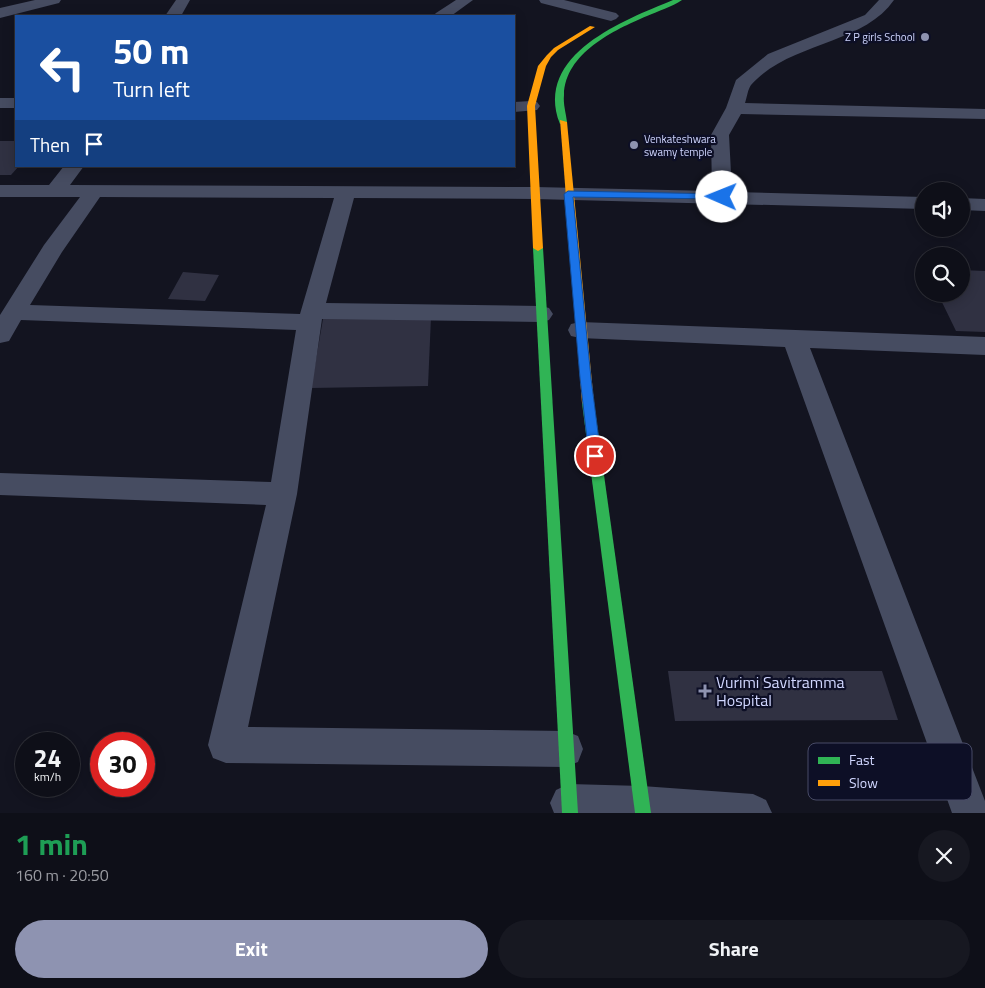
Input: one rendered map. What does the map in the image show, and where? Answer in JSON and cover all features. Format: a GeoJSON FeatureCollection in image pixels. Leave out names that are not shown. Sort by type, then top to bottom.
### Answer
{"type":"FeatureCollection","features":[{"type":"Feature","properties":{"kind":"main road"},"geometry":{"type":"LineString","coordinates":[[634,6],[650,0]]}},
{"type":"Feature","properties":{"kind":"main road"},"geometry":{"type":"LineString","coordinates":[[642,809],[580,330],[560,91],[567,69],[583,49],[624,25],[680,0]]}},
{"type":"Feature","properties":{"kind":"main road"},"geometry":{"type":"LineString","coordinates":[[569,808],[535,193],[522,107],[542,66],[549,56],[573,38],[614,15]]}},
{"type":"Feature","properties":{"kind":"street"},"geometry":{"type":"LineString","coordinates":[[0,13],[54,0]]}},
{"type":"Feature","properties":{"kind":"street"},"geometry":{"type":"LineString","coordinates":[[174,15],[183,0]]}},
{"type":"Feature","properties":{"kind":"street"},"geometry":{"type":"LineString","coordinates":[[443,15],[466,0]]}},
{"type":"Feature","properties":{"kind":"street"},"geometry":{"type":"LineString","coordinates":[[546,0],[614,15]]}},
{"type":"Feature","properties":{"kind":"street"},"geometry":{"type":"LineString","coordinates":[[722,197],[720,135],[735,108],[742,84],[774,58],[870,18],[887,0]]}},
{"type":"Feature","properties":{"kind":"street"},"geometry":{"type":"LineString","coordinates":[[0,103],[15,104]]}},
{"type":"Feature","properties":{"kind":"street"},"geometry":{"type":"LineString","coordinates":[[735,108],[985,114]]}},
{"type":"Feature","properties":{"kind":"street"},"geometry":{"type":"LineString","coordinates":[[55,192],[73,167]]}},
{"type":"Feature","properties":{"kind":"street"},"geometry":{"type":"LineString","coordinates":[[0,191],[345,194],[535,193],[915,203]]}},
{"type":"Feature","properties":{"kind":"street"},"geometry":{"type":"LineString","coordinates":[[0,335],[52,250],[94,192]]}},
{"type":"Feature","properties":{"kind":"street"},"geometry":{"type":"LineString","coordinates":[[345,194],[311,316],[283,494],[226,745],[565,749]]}},
{"type":"Feature","properties":{"kind":"street"},"geometry":{"type":"LineString","coordinates":[[970,204],[985,205]]}},
{"type":"Feature","properties":{"kind":"street"},"geometry":{"type":"LineString","coordinates":[[14,312],[311,316],[541,314]]}},
{"type":"Feature","properties":{"kind":"street"},"geometry":{"type":"LineString","coordinates":[[580,330],[985,346]]}},
{"type":"Feature","properties":{"kind":"street"},"geometry":{"type":"LineString","coordinates":[[796,338],[945,743]]}},
{"type":"Feature","properties":{"kind":"street"},"geometry":{"type":"LineString","coordinates":[[0,484],[283,494]]}},
{"type":"Feature","properties":{"kind":"street"},"geometry":{"type":"LineString","coordinates":[[966,800],[971,813]]}},
{"type":"Feature","properties":{"kind":"street"},"geometry":{"type":"LineString","coordinates":[[569,808],[753,813]]}},
{"type":"Feature","properties":{"kind":"building"},"geometry":{"type":"Polygon","coordinates":[[[0,141],[15,141],[15,167],[18,167],[11,175],[0,175],[0,141]]]}},
{"type":"Feature","properties":{"kind":"building"},"geometry":{"type":"Polygon","coordinates":[[[970,270],[985,271],[985,332],[956,331],[942,302],[970,302],[970,270]]]}},
{"type":"Feature","properties":{"kind":"building"},"geometry":{"type":"Polygon","coordinates":[[[183,272],[219,275],[205,301],[168,299],[183,272]]]}},
{"type":"Feature","properties":{"kind":"building"},"geometry":{"type":"Polygon","coordinates":[[[431,317],[428,386],[311,388],[323,319],[431,317]]]}},
{"type":"Feature","properties":{"kind":"building"},"geometry":{"type":"Polygon","coordinates":[[[668,671],[882,671],[898,720],[675,721],[668,671]]]}},
{"type":"Feature","properties":{"kind":"traffic: fast"},"geometry":{"type":"LineString","coordinates":[[563,122],[560,92],[565,74],[575,58],[607,33],[679,0]]}},
{"type":"Feature","properties":{"kind":"traffic: fast"},"geometry":{"type":"LineString","coordinates":[[538,248],[570,813]]}},
{"type":"Feature","properties":{"kind":"traffic: fast"},"geometry":{"type":"LineString","coordinates":[[588,403],[643,813]]}},
{"type":"Feature","properties":{"kind":"traffic: slow"},"geometry":{"type":"LineString","coordinates":[[538,248],[531,106],[542,66],[549,56],[556,49],[592,27]]}},
{"type":"Feature","properties":{"kind":"traffic: slow"},"geometry":{"type":"LineString","coordinates":[[563,122],[588,403]]}},
{"type":"Feature","properties":{"kind":"place","name":"Z P girls School"},"geometry":{"type":"Point","coordinates":[925,37]}},
{"type":"Feature","properties":{"kind":"place","name":"Venkateshwara swamy temple"},"geometry":{"type":"Point","coordinates":[634,145]}},
{"type":"Feature","properties":{"kind":"place","name":"Vurimi Savitramma Hospital"},"geometry":{"type":"Point","coordinates":[705,691]}},
{"type":"Feature","properties":{"kind":"route"},"geometry":{"type":"LineString","coordinates":[[595,456],[580,330],[568,194],[722,197]]}}]}
